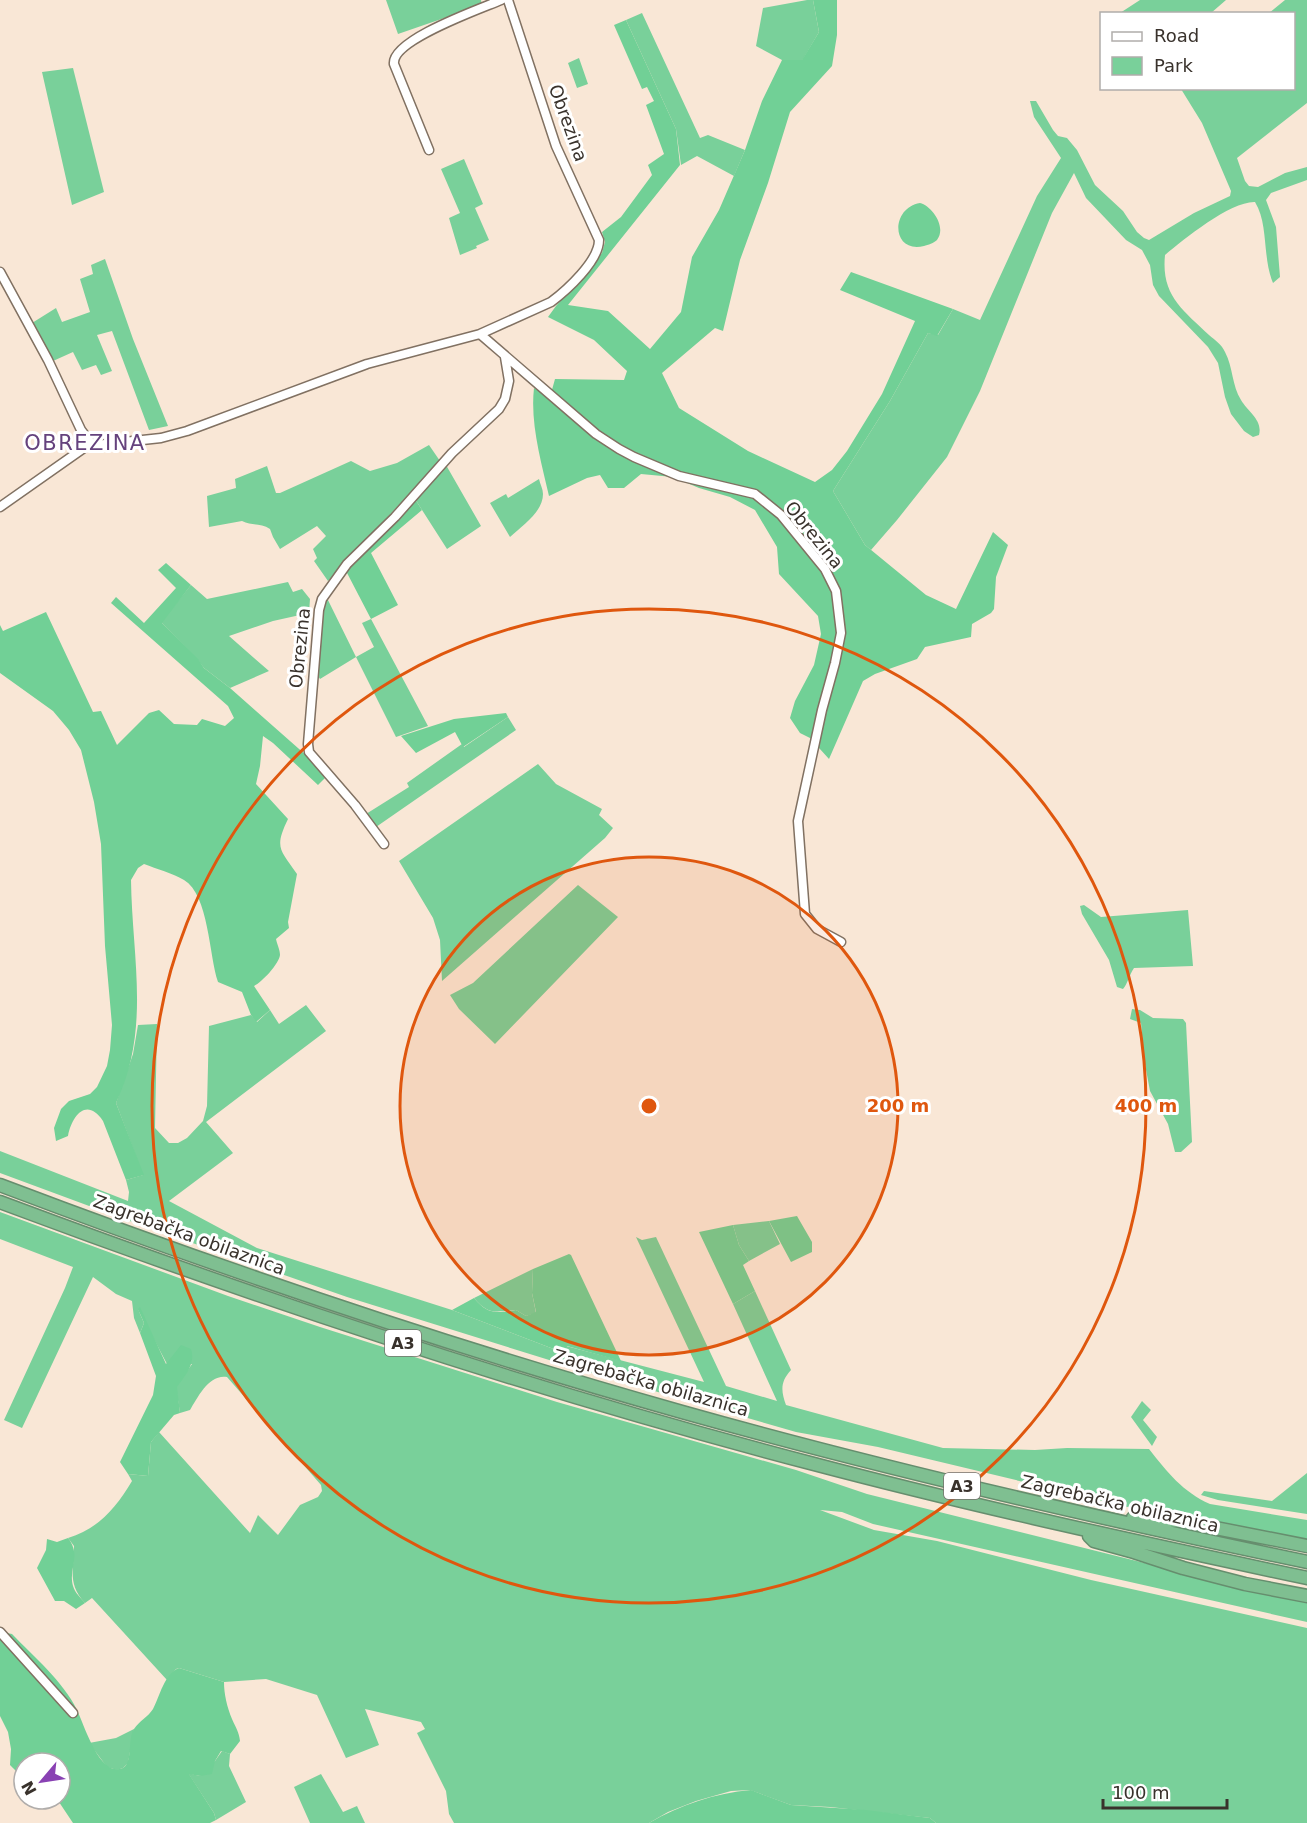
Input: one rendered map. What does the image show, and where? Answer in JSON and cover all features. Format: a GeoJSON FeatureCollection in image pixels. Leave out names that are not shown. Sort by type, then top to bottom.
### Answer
{"type":"FeatureCollection","features":[{"type":"Feature","properties":{"kind":"highway","name":"Zagrebačka obilaznica"},"geometry":{"type":"LineString","coordinates":[[0,1185],[262,1280],[554,1375],[808,1446],[970,1488],[1118,1523],[1307,1562]]}},
{"type":"Feature","properties":{"kind":"highway","name":"Zagrebačka obilaznica"},"geometry":{"type":"LineString","coordinates":[[0,1202],[256,1295],[552,1390],[813,1464],[1084,1531],[1307,1578]]}},
{"type":"Feature","properties":{"kind":"highway"},"geometry":{"type":"LineString","coordinates":[[1118,1523],[1129,1518],[1144,1521],[1180,1521],[1307,1546]]}},
{"type":"Feature","properties":{"kind":"highway"},"geometry":{"type":"LineString","coordinates":[[1084,1531],[1094,1541],[1183,1568],[1245,1584],[1307,1596]]}},
{"type":"Feature","properties":{"kind":"street"},"geometry":{"type":"LineString","coordinates":[[429,150],[393,58],[418,37],[501,0]]}},
{"type":"Feature","properties":{"kind":"street","name":"Obrezina"},"geometry":{"type":"LineString","coordinates":[[91,443],[101,445],[161,438],[187,431],[367,363],[480,334],[537,309],[562,294],[586,268],[599,247],[597,233],[556,146],[508,0]]}},
{"type":"Feature","properties":{"kind":"street"},"geometry":{"type":"LineString","coordinates":[[0,272],[48,360],[72,414],[91,443],[0,507]]}},
{"type":"Feature","properties":{"kind":"street","name":"Obrezina"},"geometry":{"type":"LineString","coordinates":[[480,334],[596,434],[634,458],[679,476],[755,494],[781,515],[825,569],[836,591],[841,633],[798,821],[805,915],[827,937],[841,942]]}},
{"type":"Feature","properties":{"kind":"street","name":"Obrezina"},"geometry":{"type":"LineString","coordinates":[[384,844],[309,752],[319,610],[327,591],[347,564],[395,517],[452,453],[499,409],[505,399],[509,381],[504,356]]}},
{"type":"Feature","properties":{"kind":"street"},"geometry":{"type":"LineString","coordinates":[[0,1632],[73,1713]]}},
{"type":"Feature","properties":{"kind":"green space"},"geometry":{"type":"Polygon","coordinates":[[[386,0],[481,0],[482,5],[398,34],[386,0]]]}},
{"type":"Feature","properties":{"kind":"green space"},"geometry":{"type":"Polygon","coordinates":[[[813,0],[819,32],[802,61],[782,60],[756,46],[763,8],[813,0]]]}},
{"type":"Feature","properties":{"kind":"green space"},"geometry":{"type":"Polygon","coordinates":[[[813,0],[837,0],[837,35],[832,66],[790,112],[768,183],[740,260],[723,331],[715,328],[662,373],[679,408],[748,451],[815,482],[832,470],[847,451],[882,394],[915,321],[840,290],[851,272],[953,309],[937,336],[928,333],[890,401],[833,491],[865,545],[926,595],[956,609],[993,532],[1008,545],[996,577],[994,609],[972,624],[971,637],[925,647],[917,659],[875,674],[863,681],[829,759],[810,738],[800,733],[790,718],[795,701],[814,665],[821,634],[818,616],[779,574],[777,547],[755,510],[730,497],[673,477],[641,474],[624,488],[608,488],[600,475],[587,478],[549,496],[537,442],[533,401],[534,388],[550,397],[555,379],[624,380],[627,371],[594,340],[548,317],[602,253],[605,242],[602,232],[621,217],[652,175],[648,165],[664,154],[646,105],[654,101],[647,87],[642,89],[614,25],[626,20],[676,129],[680,165],[568,305],[608,311],[650,349],[681,312],[692,257],[719,210],[745,150],[762,101],[782,60],[802,60],[819,32],[813,0]]]}},
{"type":"Feature","properties":{"kind":"green space"},"geometry":{"type":"Polygon","coordinates":[[[1140,0],[1226,0],[1212,12],[1122,12],[1140,0]]]}},
{"type":"Feature","properties":{"kind":"green space"},"geometry":{"type":"Polygon","coordinates":[[[1285,0],[1307,0],[1307,103],[1237,158],[1249,186],[1258,187],[1285,173],[1307,167],[1307,180],[1271,193],[1266,200],[1276,227],[1280,277],[1273,283],[1262,221],[1255,202],[1245,203],[1221,214],[1165,255],[1166,281],[1170,291],[1182,309],[1224,349],[1238,395],[1257,420],[1259,435],[1253,437],[1244,431],[1231,414],[1218,363],[1208,347],[1159,296],[1153,285],[1150,265],[1142,250],[1126,240],[1086,198],[1074,173],[1052,213],[980,391],[947,457],[871,550],[865,545],[833,491],[890,401],[928,333],[938,335],[953,309],[980,320],[1037,196],[1061,158],[1034,117],[1030,101],[1036,101],[1058,136],[1067,138],[1077,150],[1095,185],[1123,211],[1137,232],[1149,240],[1194,213],[1230,196],[1231,191],[1202,123],[1182,90],[1295,90],[1295,12],[1270,12],[1285,0]]]}},
{"type":"Feature","properties":{"kind":"green space"},"geometry":{"type":"Polygon","coordinates":[[[642,13],[700,138],[708,135],[745,150],[734,176],[697,156],[681,165],[676,129],[626,20],[642,13]]]}},
{"type":"Feature","properties":{"kind":"green space"},"geometry":{"type":"Polygon","coordinates":[[[579,58],[588,84],[577,88],[568,63],[579,58]]]}},
{"type":"Feature","properties":{"kind":"green space"},"geometry":{"type":"Polygon","coordinates":[[[73,68],[104,192],[72,205],[42,72],[73,68]]]}},
{"type":"Feature","properties":{"kind":"green space"},"geometry":{"type":"Polygon","coordinates":[[[464,159],[483,204],[475,208],[489,240],[460,255],[449,218],[460,213],[441,169],[464,159]]]}},
{"type":"Feature","properties":{"kind":"green space"},"geometry":{"type":"Polygon","coordinates":[[[920,203],[929,208],[937,218],[940,235],[931,244],[913,247],[900,237],[899,221],[910,207],[920,203]]]}},
{"type":"Feature","properties":{"kind":"green space"},"geometry":{"type":"Polygon","coordinates":[[[105,259],[133,339],[168,426],[149,430],[112,331],[97,335],[112,371],[101,375],[96,365],[82,370],[73,352],[53,361],[32,323],[56,308],[62,322],[90,312],[80,279],[93,274],[91,265],[105,259]]]}},
{"type":"Feature","properties":{"kind":"green space"},"geometry":{"type":"Polygon","coordinates":[[[429,445],[440,461],[328,581],[314,561],[317,558],[313,549],[326,536],[317,526],[280,549],[270,529],[263,526],[242,521],[209,527],[207,496],[236,488],[235,479],[267,466],[276,493],[280,493],[351,461],[370,471],[397,463],[429,445]]]}},
{"type":"Feature","properties":{"kind":"green space"},"geometry":{"type":"Polygon","coordinates":[[[446,465],[481,526],[447,549],[415,499],[446,465]]]}},
{"type":"Feature","properties":{"kind":"green space"},"geometry":{"type":"Polygon","coordinates":[[[539,479],[543,490],[540,507],[510,537],[490,503],[506,494],[508,498],[539,479]]]}},
{"type":"Feature","properties":{"kind":"green space"},"geometry":{"type":"Polygon","coordinates":[[[415,499],[422,510],[371,553],[398,605],[371,619],[346,571],[415,499]]]}},
{"type":"Feature","properties":{"kind":"green space"},"geometry":{"type":"Polygon","coordinates":[[[166,563],[191,585],[162,623],[204,668],[307,756],[326,777],[318,785],[263,736],[256,784],[288,819],[280,843],[286,859],[297,874],[288,922],[289,928],[276,939],[280,953],[279,959],[270,972],[254,986],[270,1010],[256,1022],[242,992],[218,982],[203,912],[192,888],[184,880],[144,864],[138,868],[131,880],[137,993],[136,1020],[127,1075],[116,1103],[144,1175],[126,1180],[103,1121],[91,1110],[81,1112],[73,1121],[68,1136],[56,1141],[54,1128],[61,1109],[69,1101],[90,1094],[97,1087],[107,1066],[110,1050],[112,1025],[105,946],[101,844],[94,802],[81,750],[69,730],[53,711],[0,673],[0,625],[3,631],[46,612],[93,712],[101,711],[117,745],[149,713],[159,710],[174,724],[197,725],[202,719],[225,726],[234,718],[228,706],[111,603],[116,597],[144,623],[176,588],[158,570],[166,563]]]}},
{"type":"Feature","properties":{"kind":"green space"},"geometry":{"type":"Polygon","coordinates":[[[288,582],[293,592],[302,589],[310,599],[309,613],[273,621],[229,636],[269,671],[230,688],[204,668],[161,622],[191,585],[207,599],[288,582]]]}},
{"type":"Feature","properties":{"kind":"green space"},"geometry":{"type":"Polygon","coordinates":[[[326,596],[356,657],[320,679],[316,673],[322,611],[326,596]]]}},
{"type":"Feature","properties":{"kind":"green space"},"geometry":{"type":"Polygon","coordinates":[[[371,619],[428,726],[396,737],[356,657],[374,647],[362,623],[371,619]]]}},
{"type":"Feature","properties":{"kind":"green space"},"geometry":{"type":"Polygon","coordinates":[[[506,713],[508,717],[463,747],[455,732],[416,753],[401,736],[454,719],[506,713]]]}},
{"type":"Feature","properties":{"kind":"green space"},"geometry":{"type":"Polygon","coordinates":[[[508,717],[516,730],[376,827],[366,814],[409,787],[407,783],[462,744],[464,747],[508,717]]]}},
{"type":"Feature","properties":{"kind":"green space"},"geometry":{"type":"Polygon","coordinates":[[[538,764],[556,784],[602,809],[599,815],[613,828],[605,838],[442,981],[440,940],[433,918],[399,861],[538,764]]]}},
{"type":"Feature","properties":{"kind":"green space"},"geometry":{"type":"Polygon","coordinates":[[[578,885],[618,917],[495,1044],[459,1009],[450,995],[473,983],[578,885]]]}},
{"type":"Feature","properties":{"kind":"green space"},"geometry":{"type":"Polygon","coordinates":[[[1084,905],[1101,917],[1188,910],[1193,966],[1134,968],[1123,989],[1117,987],[1109,960],[1082,914],[1080,906],[1084,905]]]}},
{"type":"Feature","properties":{"kind":"green space"},"geometry":{"type":"Polygon","coordinates":[[[306,1005],[326,1031],[206,1122],[233,1153],[169,1201],[257,1248],[452,1310],[564,1353],[566,1346],[704,1382],[636,1237],[642,1240],[656,1237],[726,1386],[777,1401],[733,1304],[755,1291],[791,1370],[783,1387],[786,1405],[943,1448],[1149,1449],[1176,1481],[1200,1499],[1210,1504],[1307,1520],[1307,1540],[1132,1508],[878,1447],[796,1432],[575,1368],[347,1297],[0,1173],[0,1151],[128,1201],[129,1192],[126,1180],[143,1175],[116,1103],[133,1054],[138,1025],[157,1024],[155,1128],[169,1143],[178,1143],[187,1138],[203,1121],[207,1106],[209,1026],[251,1015],[257,1022],[270,1010],[279,1024],[306,1005]]]}},
{"type":"Feature","properties":{"kind":"green space"},"geometry":{"type":"Polygon","coordinates":[[[1132,1009],[1140,1010],[1153,1018],[1183,1019],[1186,1023],[1192,1142],[1181,1152],[1175,1152],[1168,1124],[1150,1091],[1141,1023],[1130,1019],[1132,1009]]]}},
{"type":"Feature","properties":{"kind":"green space"},"geometry":{"type":"Polygon","coordinates":[[[0,1212],[228,1296],[557,1402],[796,1470],[867,1494],[1213,1580],[1307,1600],[1307,1622],[873,1524],[842,1512],[820,1510],[874,1530],[937,1541],[1091,1580],[1307,1628],[1307,1823],[936,1823],[930,1818],[791,1805],[750,1790],[731,1791],[696,1801],[668,1812],[649,1823],[454,1823],[449,1814],[446,1791],[417,1733],[425,1729],[421,1722],[365,1709],[379,1745],[346,1758],[317,1695],[266,1679],[224,1682],[179,1668],[167,1680],[92,1598],[85,1603],[79,1596],[73,1576],[74,1546],[68,1538],[88,1529],[113,1509],[132,1481],[128,1474],[148,1476],[151,1442],[159,1432],[250,1533],[258,1515],[278,1535],[300,1505],[318,1497],[322,1491],[321,1485],[227,1377],[215,1379],[209,1383],[190,1410],[180,1413],[176,1387],[192,1364],[167,1364],[138,1309],[144,1323],[140,1333],[134,1318],[132,1301],[116,1294],[93,1277],[22,1428],[4,1420],[73,1267],[0,1239],[0,1212]]]}},
{"type":"Feature","properties":{"kind":"green space"},"geometry":{"type":"Polygon","coordinates":[[[797,1216],[812,1242],[812,1252],[791,1262],[769,1221],[797,1216]]]}},
{"type":"Feature","properties":{"kind":"green space"},"geometry":{"type":"Polygon","coordinates":[[[769,1221],[780,1244],[749,1261],[739,1245],[733,1225],[769,1221]]]}},
{"type":"Feature","properties":{"kind":"green space"},"geometry":{"type":"Polygon","coordinates":[[[733,1225],[739,1245],[749,1261],[743,1265],[755,1291],[733,1304],[699,1232],[733,1225]]]}},
{"type":"Feature","properties":{"kind":"green space"},"geometry":{"type":"Polygon","coordinates":[[[569,1254],[621,1361],[567,1346],[564,1353],[452,1310],[474,1298],[493,1312],[516,1310],[526,1316],[536,1312],[532,1293],[533,1269],[569,1254]]]}},
{"type":"Feature","properties":{"kind":"green space"},"geometry":{"type":"Polygon","coordinates":[[[533,1269],[532,1293],[536,1313],[526,1316],[516,1310],[492,1311],[474,1298],[533,1269]]]}},
{"type":"Feature","properties":{"kind":"green space"},"geometry":{"type":"Polygon","coordinates":[[[140,1307],[166,1364],[181,1345],[191,1349],[192,1354],[189,1370],[177,1387],[180,1413],[174,1415],[151,1442],[148,1476],[128,1474],[120,1462],[153,1395],[156,1376],[140,1333],[144,1323],[138,1309],[140,1307]]]}},
{"type":"Feature","properties":{"kind":"green space"},"geometry":{"type":"Polygon","coordinates":[[[1142,1401],[1151,1410],[1143,1420],[1157,1437],[1152,1446],[1131,1417],[1142,1401]]]}},
{"type":"Feature","properties":{"kind":"green space"},"geometry":{"type":"Polygon","coordinates":[[[1307,1473],[1307,1514],[1218,1500],[1201,1495],[1204,1491],[1272,1501],[1307,1473]]]}},
{"type":"Feature","properties":{"kind":"green space"},"geometry":{"type":"Polygon","coordinates":[[[68,1538],[74,1551],[73,1586],[85,1603],[76,1609],[64,1601],[55,1601],[37,1568],[46,1550],[47,1539],[57,1542],[68,1538]]]}},
{"type":"Feature","properties":{"kind":"green space"},"geometry":{"type":"Polygon","coordinates":[[[2,1632],[12,1634],[56,1679],[71,1699],[102,1761],[108,1767],[115,1769],[122,1769],[126,1766],[134,1729],[153,1709],[166,1680],[174,1671],[179,1668],[224,1682],[227,1705],[240,1741],[230,1754],[221,1751],[215,1761],[212,1774],[200,1776],[189,1774],[214,1813],[216,1820],[210,1823],[73,1823],[65,1811],[72,1811],[72,1751],[12,1751],[12,1767],[10,1765],[11,1749],[8,1732],[0,1716],[0,1634],[2,1632]]]}},
{"type":"Feature","properties":{"kind":"green space"},"geometry":{"type":"Polygon","coordinates":[[[134,1729],[128,1763],[117,1770],[107,1767],[89,1743],[116,1738],[134,1729]]]}},
{"type":"Feature","properties":{"kind":"green space"},"geometry":{"type":"Polygon","coordinates":[[[222,1751],[230,1754],[229,1766],[246,1802],[216,1820],[214,1813],[188,1773],[200,1776],[222,1751]]]}},
{"type":"Feature","properties":{"kind":"green space"},"geometry":{"type":"Polygon","coordinates":[[[321,1774],[343,1812],[357,1806],[365,1823],[310,1823],[294,1787],[321,1774]]]}},
{"type":"Feature","properties":{"kind":"green space"},"geometry":{"type":"Polygon","coordinates":[[[751,1790],[791,1805],[866,1810],[930,1818],[936,1823],[649,1823],[698,1801],[751,1790]]]}},
{"type":"Feature","properties":{"kind":"district","name":"OBREZINA"},"geometry":{"type":"Point","coordinates":[85,443]}}]}
